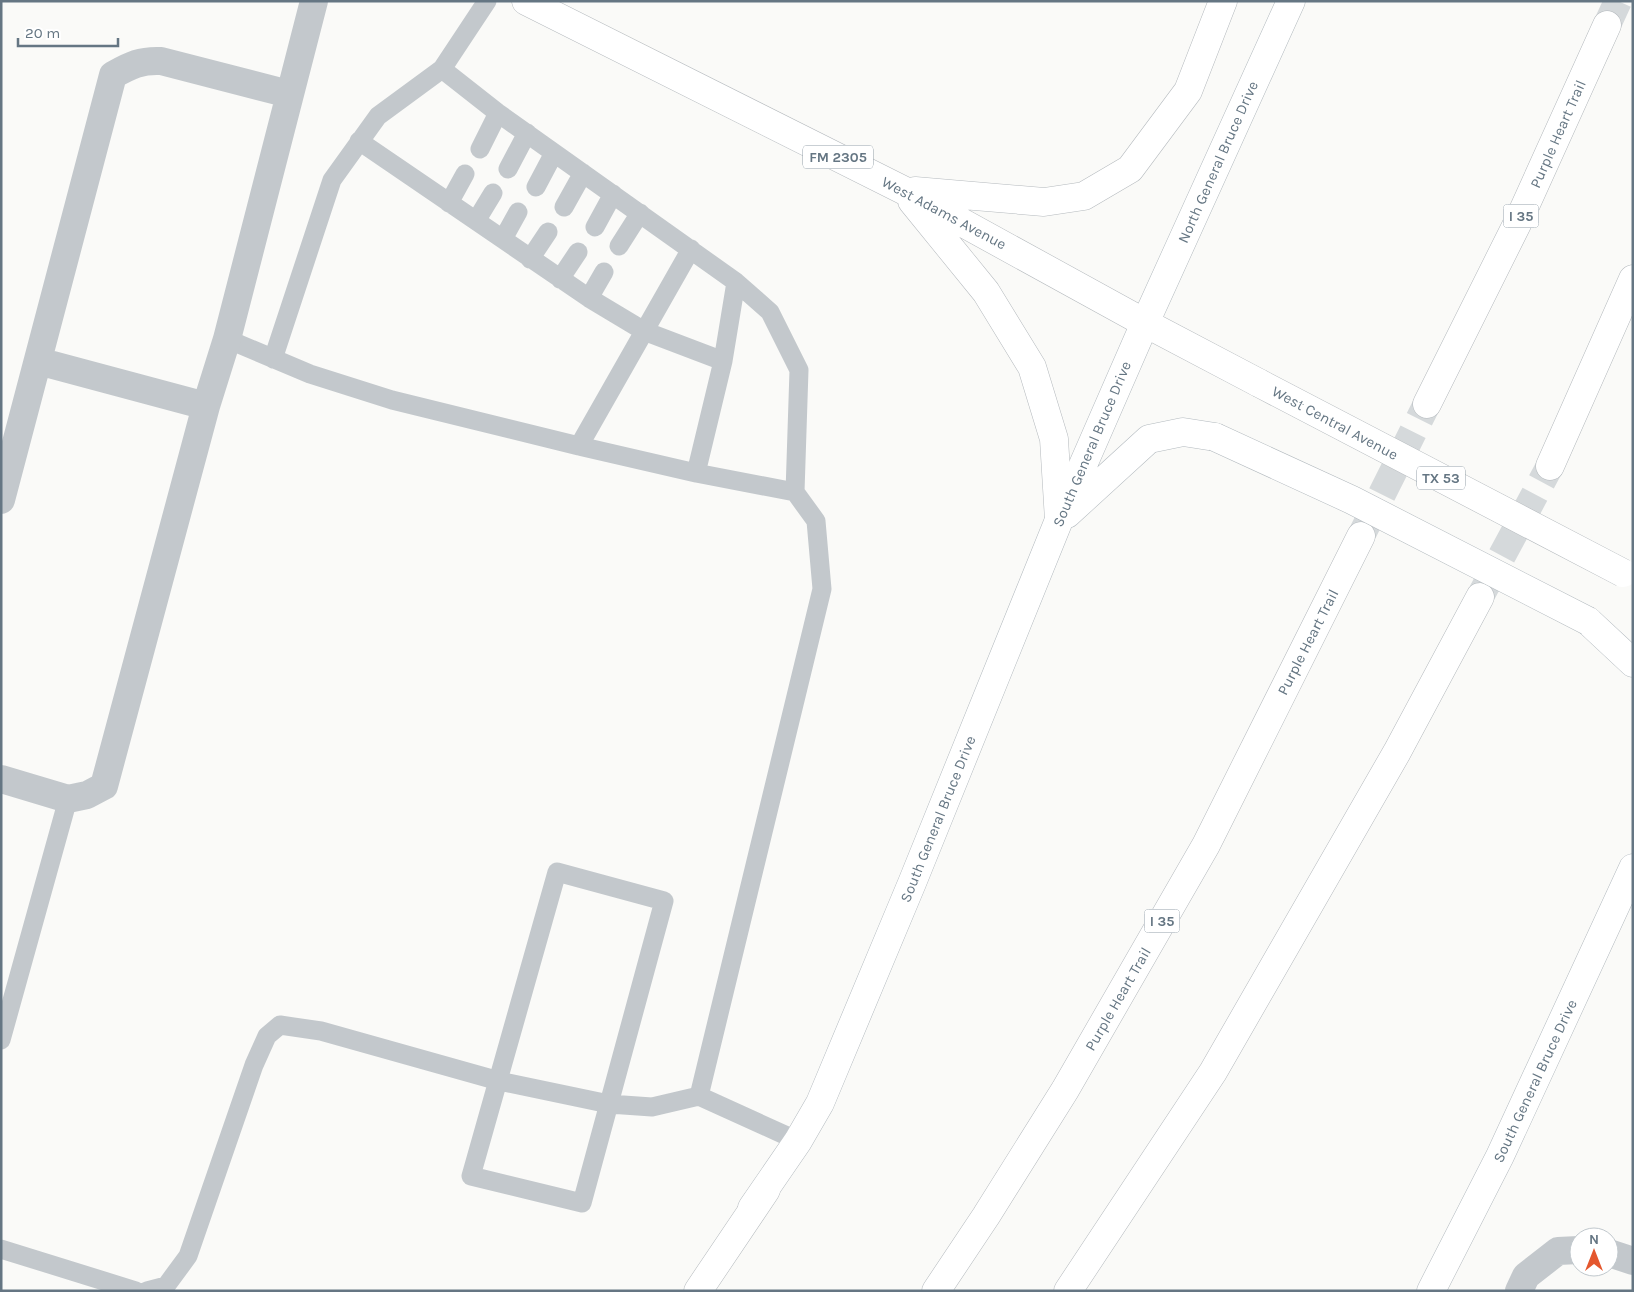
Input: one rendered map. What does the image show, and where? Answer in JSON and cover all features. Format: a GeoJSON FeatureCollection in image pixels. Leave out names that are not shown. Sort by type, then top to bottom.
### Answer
{"type":"FeatureCollection","features":[{"type":"Feature","properties":{"kind":"main road","name":"West Adams Avenue"},"geometry":{"type":"LineString","coordinates":[[526,1],[903,190],[1145,323]]}},
{"type":"Feature","properties":{"kind":"main road"},"geometry":{"type":"LineString","coordinates":[[903,190],[1044,202],[1084,196],[1130,169],[1188,91],[1223,1]]}},
{"type":"Feature","properties":{"kind":"main road","name":"North General Bruce Drive"},"geometry":{"type":"LineString","coordinates":[[1145,323],[1291,1]]}},
{"type":"Feature","properties":{"kind":"main road","name":"Purple Heart Trail"},"geometry":{"type":"LineString","coordinates":[[1428,404],[1517,224],[1607,25]]}},
{"type":"Feature","properties":{"kind":"main road"},"geometry":{"type":"LineString","coordinates":[[903,190],[986,292],[1032,367],[1054,439],[1059,520]]}},
{"type":"Feature","properties":{"kind":"main road"},"geometry":{"type":"LineString","coordinates":[[1550,466],[1633,279]]}},
{"type":"Feature","properties":{"kind":"main road","name":"West Central Avenue"},"geometry":{"type":"LineString","coordinates":[[1145,323],[1628,575]]}},
{"type":"Feature","properties":{"kind":"main road","name":"South General Bruce Drive"},"geometry":{"type":"LineString","coordinates":[[689,1291],[766,1190],[798,1141],[824,1095],[1059,520],[1145,323]]}},
{"type":"Feature","properties":{"kind":"main road"},"geometry":{"type":"LineString","coordinates":[[1059,520],[1149,439],[1184,432],[1215,437],[1352,500],[1588,621],[1633,663]]}},
{"type":"Feature","properties":{"kind":"main road","name":"Purple Heart Trail"},"geometry":{"type":"LineString","coordinates":[[936,1291],[1066,1090],[1206,845],[1361,536]]}},
{"type":"Feature","properties":{"kind":"main road"},"geometry":{"type":"LineString","coordinates":[[1068,1291],[1213,1072],[1397,752],[1480,597]]}},
{"type":"Feature","properties":{"kind":"main road","name":"South General Bruce Drive"},"geometry":{"type":"LineString","coordinates":[[1432,1291],[1500,1156],[1633,868]]}},
{"type":"Feature","properties":{"kind":"main road"},"geometry":{"type":"LineString","coordinates":[[698,1291],[766,1190]]}},
{"type":"Feature","properties":{"kind":"street"},"geometry":{"type":"LineString","coordinates":[[1,779],[68,799],[87,796],[104,786],[206,406],[227,339],[314,1]]}},
{"type":"Feature","properties":{"kind":"street"},"geometry":{"type":"LineString","coordinates":[[1,500],[113,75],[130,65],[146,60],[161,61],[289,94]]}},
{"type":"Feature","properties":{"kind":"street"},"geometry":{"type":"LineString","coordinates":[[38,361],[206,406]]}},
{"type":"Feature","properties":{"kind":"street"},"geometry":{"type":"LineString","coordinates":[[1519,1291],[1526,1276],[1568,1250]]}},
{"type":"Feature","properties":{"kind":"street"},"geometry":{"type":"LineString","coordinates":[[1619,1256],[1633,1261]]}},
{"type":"Feature","properties":{"kind":"lane"},"geometry":{"type":"LineString","coordinates":[[272,359],[332,180],[378,116],[442,69],[488,1]]}},
{"type":"Feature","properties":{"kind":"lane"},"geometry":{"type":"LineString","coordinates":[[442,69],[498,113],[736,282],[770,312],[799,370],[795,492],[816,521],[822,589],[699,1096]]}},
{"type":"Feature","properties":{"kind":"lane"},"geometry":{"type":"LineString","coordinates":[[480,149],[498,113]]}},
{"type":"Feature","properties":{"kind":"lane"},"geometry":{"type":"LineString","coordinates":[[508,169],[527,133]]}},
{"type":"Feature","properties":{"kind":"lane"},"geometry":{"type":"LineString","coordinates":[[359,142],[589,298],[644,330],[724,362]]}},
{"type":"Feature","properties":{"kind":"lane"},"geometry":{"type":"LineString","coordinates":[[536,187],[554,152]]}},
{"type":"Feature","properties":{"kind":"lane"},"geometry":{"type":"LineString","coordinates":[[564,207],[583,173]]}},
{"type":"Feature","properties":{"kind":"lane"},"geometry":{"type":"LineString","coordinates":[[449,203],[465,174]]}},
{"type":"Feature","properties":{"kind":"lane"},"geometry":{"type":"LineString","coordinates":[[476,221],[493,194]]}},
{"type":"Feature","properties":{"kind":"lane"},"geometry":{"type":"LineString","coordinates":[[595,227],[613,194]]}},
{"type":"Feature","properties":{"kind":"lane"},"geometry":{"type":"LineString","coordinates":[[503,239],[518,212]]}},
{"type":"Feature","properties":{"kind":"lane"},"geometry":{"type":"LineString","coordinates":[[619,246],[640,213]]}},
{"type":"Feature","properties":{"kind":"lane"},"geometry":{"type":"LineString","coordinates":[[530,259],[548,232]]}},
{"type":"Feature","properties":{"kind":"lane"},"geometry":{"type":"LineString","coordinates":[[579,446],[691,249]]}},
{"type":"Feature","properties":{"kind":"lane"},"geometry":{"type":"LineString","coordinates":[[560,279],[578,252]]}},
{"type":"Feature","properties":{"kind":"lane"},"geometry":{"type":"LineString","coordinates":[[589,298],[604,272]]}},
{"type":"Feature","properties":{"kind":"lane"},"geometry":{"type":"LineString","coordinates":[[696,473],[724,362],[736,282]]}},
{"type":"Feature","properties":{"kind":"lane"},"geometry":{"type":"LineString","coordinates":[[227,339],[310,374],[392,400],[696,473],[795,492]]}},
{"type":"Feature","properties":{"kind":"lane"},"geometry":{"type":"LineString","coordinates":[[1,1040],[68,799]]}},
{"type":"Feature","properties":{"kind":"lane"},"geometry":{"type":"LineString","coordinates":[[556,872],[664,901],[582,1203],[471,1176],[499,1081],[556,872]]}},
{"type":"Feature","properties":{"kind":"lane"},"geometry":{"type":"LineString","coordinates":[[147,1291],[166,1286],[188,1256],[254,1065],[267,1036],[280,1025],[321,1032],[499,1081],[609,1104],[652,1107],[699,1096],[798,1141]]}},
{"type":"Feature","properties":{"kind":"lane"},"geometry":{"type":"LineString","coordinates":[[1,1248],[136,1291]]}},
{"type":"Feature","properties":{"kind":"tunnel"},"geometry":{"type":"LineString","coordinates":[[1607,25],[1618,1]]}},
{"type":"Feature","properties":{"kind":"tunnel"},"geometry":{"type":"LineString","coordinates":[[1363,532],[1427,404]]}},
{"type":"Feature","properties":{"kind":"tunnel"},"geometry":{"type":"LineString","coordinates":[[1482,593],[1550,466]]}}]}
